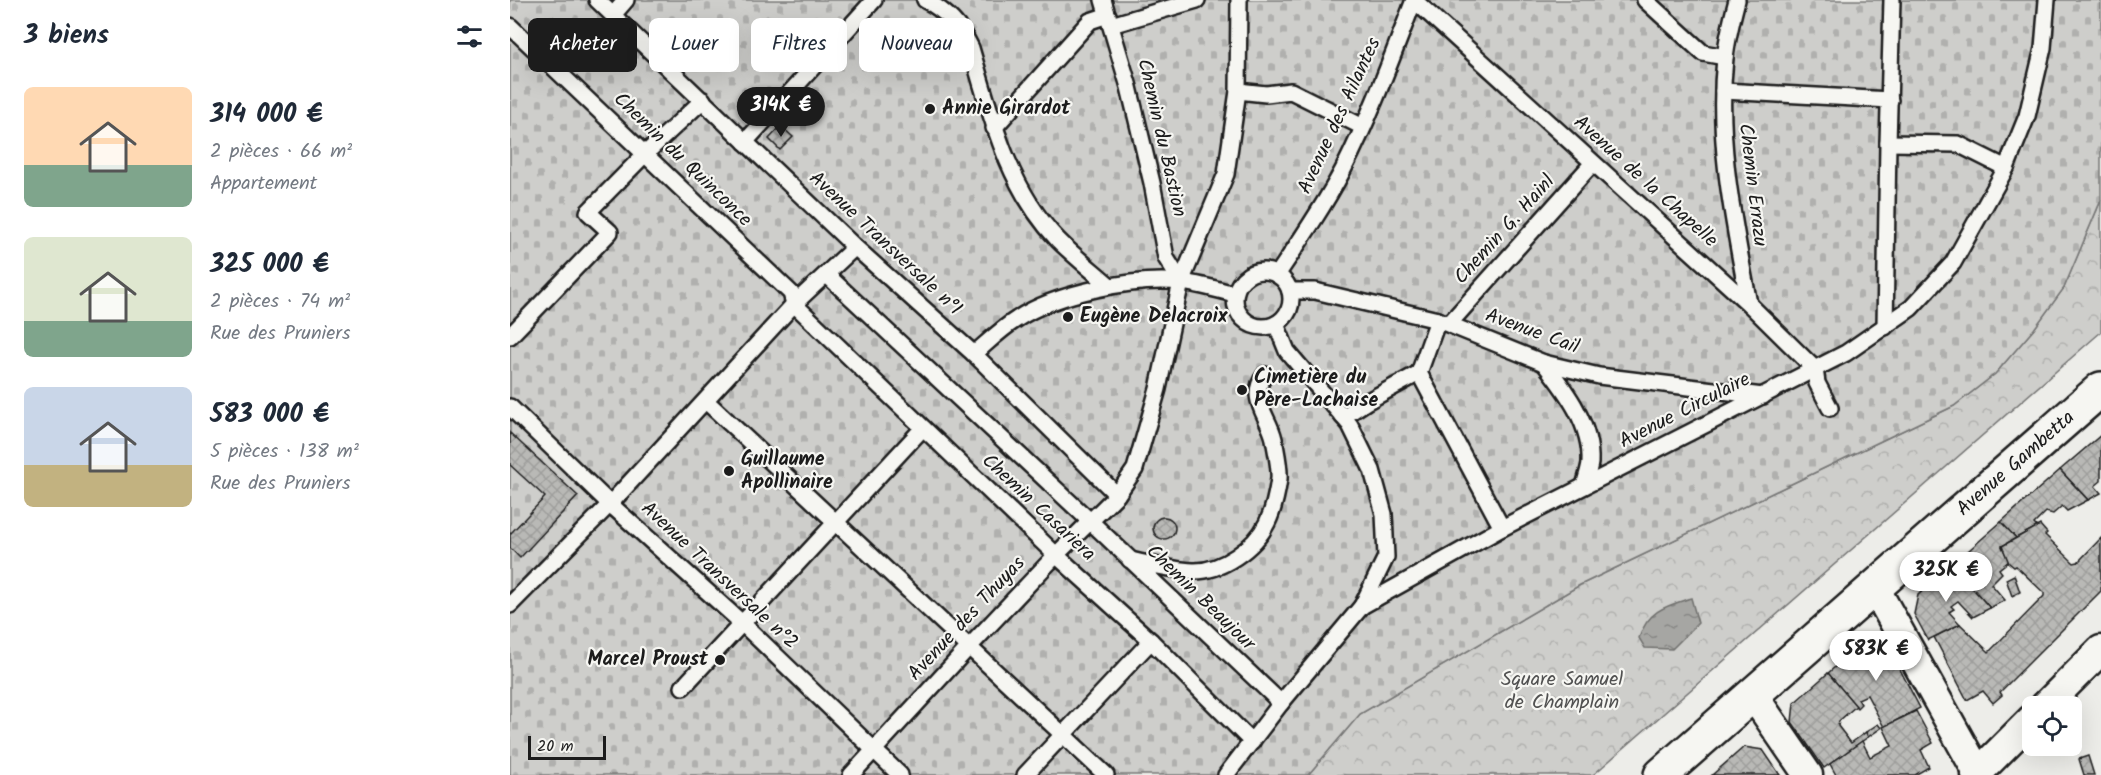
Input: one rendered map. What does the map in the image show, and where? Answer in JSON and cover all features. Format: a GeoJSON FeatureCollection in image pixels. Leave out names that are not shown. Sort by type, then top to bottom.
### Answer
{"type":"FeatureCollection","features":[{"type":"Feature","properties":{"kind":"main road","name":"Avenue Gambetta"},"geometry":{"type":"LineString","coordinates":[[1661,775],[2101,389]]}},
{"type":"Feature","properties":{"kind":"street"},"geometry":{"type":"LineString","coordinates":[[1875,588],[1977,774],[2022,729]]}},
{"type":"Feature","properties":{"kind":"street"},"geometry":{"type":"LineString","coordinates":[[2055,696],[2101,650]]}},
{"type":"Feature","properties":{"kind":"street"},"geometry":{"type":"LineString","coordinates":[[1753,695],[1808,775]]}},
{"type":"Feature","properties":{"kind":"lane","name":"Avenue Transversale n°1"},"geometry":{"type":"LineString","coordinates":[[597,0],[855,247],[974,354],[1118,495]]}},
{"type":"Feature","properties":{"kind":"lane"},"geometry":{"type":"LineString","coordinates":[[613,15],[626,0]]}},
{"type":"Feature","properties":{"kind":"lane"},"geometry":{"type":"LineString","coordinates":[[745,142],[874,0]]}},
{"type":"Feature","properties":{"kind":"lane"},"geometry":{"type":"LineString","coordinates":[[925,0],[949,15],[965,36],[994,128],[1014,177],[1041,219],[1058,239],[1110,286]]}},
{"type":"Feature","properties":{"kind":"lane","name":"Chemin du Bastion"},"geometry":{"type":"LineString","coordinates":[[1103,0],[1142,140],[1166,258],[1181,282]]}},
{"type":"Feature","properties":{"kind":"lane"},"geometry":{"type":"LineString","coordinates":[[994,128],[1090,21],[1109,20],[1197,0]]}},
{"type":"Feature","properties":{"kind":"lane","name":"Avenue des Thuyas"},"geometry":{"type":"LineString","coordinates":[[851,775],[1056,555],[1118,495],[1135,469],[1158,389],[1181,282],[1226,174],[1238,91],[1239,0]]}},
{"type":"Feature","properties":{"kind":"lane","name":"Avenue des Ailantes"},"geometry":{"type":"LineString","coordinates":[[1277,275],[1343,170],[1363,127],[1414,0]]}},
{"type":"Feature","properties":{"kind":"lane","name":"Avenue de la Chapelle"},"geometry":{"type":"LineString","coordinates":[[1414,0],[1592,164],[1749,304],[1815,369],[1817,383],[1830,408]]}},
{"type":"Feature","properties":{"kind":"lane"},"geometry":{"type":"LineString","coordinates":[[1645,0],[1702,53],[1725,57]]}},
{"type":"Feature","properties":{"kind":"lane","name":"Chemin Errazu"},"geometry":{"type":"LineString","coordinates":[[1737,0],[1725,57],[1722,118],[1729,195],[1749,304]]}},
{"type":"Feature","properties":{"kind":"lane"},"geometry":{"type":"LineString","coordinates":[[1885,327],[1887,142],[1892,0]]}},
{"type":"Feature","properties":{"kind":"lane","name":"Avenue Circulaire"},"geometry":{"type":"LineString","coordinates":[[1226,775],[1281,703],[1362,606],[1502,528],[1846,353],[1911,308],[1953,263],[2006,168],[2027,116],[2043,48],[2047,0]]}},
{"type":"Feature","properties":{"kind":"lane","name":"Chemin du Quinconce"},"geometry":{"type":"LineString","coordinates":[[510,26],[791,293],[794,304]]}},
{"type":"Feature","properties":{"kind":"lane"},"geometry":{"type":"LineString","coordinates":[[1238,91],[1266,94],[1291,91],[1363,127]]}},
{"type":"Feature","properties":{"kind":"lane"},"geometry":{"type":"LineString","coordinates":[[1723,91],[1890,100]]}},
{"type":"Feature","properties":{"kind":"lane"},"geometry":{"type":"LineString","coordinates":[[510,336],[610,232],[588,212],[703,100]]}},
{"type":"Feature","properties":{"kind":"lane"},"geometry":{"type":"LineString","coordinates":[[1887,142],[1958,144],[2006,168]]}},
{"type":"Feature","properties":{"kind":"lane","name":"Chemin G. Hainl"},"geometry":{"type":"LineString","coordinates":[[1444,322],[1592,164]]}},
{"type":"Feature","properties":{"kind":"lane"},"geometry":{"type":"LineString","coordinates":[[510,606],[610,504],[794,304],[855,247]]}},
{"type":"Feature","properties":{"kind":"lane"},"geometry":{"type":"LineString","coordinates":[[1262,271],[1277,275],[1290,291],[1290,307],[1276,324],[1260,327],[1244,320],[1238,311],[1235,294],[1242,280],[1251,274],[1262,271]]}},
{"type":"Feature","properties":{"kind":"lane","name":"Chemin Beaujour"},"geometry":{"type":"LineString","coordinates":[[827,275],[1281,703]]}},
{"type":"Feature","properties":{"kind":"lane"},"geometry":{"type":"LineString","coordinates":[[974,354],[1018,319],[1045,304],[1110,286],[1181,282],[1235,294]]}},
{"type":"Feature","properties":{"kind":"lane","name":"Avenue Cail"},"geometry":{"type":"LineString","coordinates":[[1290,291],[1315,291],[1444,322],[1544,363],[1599,376],[1763,396]]}},
{"type":"Feature","properties":{"kind":"lane","name":"Chemin Casariera"},"geometry":{"type":"LineString","coordinates":[[794,304],[1056,555],[1151,641],[1252,742]]}},
{"type":"Feature","properties":{"kind":"lane"},"geometry":{"type":"LineString","coordinates":[[1343,417],[1419,373],[1444,322]]}},
{"type":"Feature","properties":{"kind":"lane"},"geometry":{"type":"LineString","coordinates":[[1276,324],[1287,351],[1350,425],[1371,470],[1384,514],[1386,557],[1362,606]]}},
{"type":"Feature","properties":{"kind":"lane"},"geometry":{"type":"LineString","coordinates":[[1544,363],[1571,397],[1587,437],[1590,463],[1584,486]]}},
{"type":"Feature","properties":{"kind":"lane"},"geometry":{"type":"LineString","coordinates":[[1419,373],[1502,528]]}},
{"type":"Feature","properties":{"kind":"lane"},"geometry":{"type":"LineString","coordinates":[[1130,560],[1194,571],[1212,567],[1234,558],[1264,529],[1268,522],[1279,478],[1273,435],[1261,407],[1258,393],[1258,384],[1265,375]]}},
{"type":"Feature","properties":{"kind":"lane"},"geometry":{"type":"LineString","coordinates":[[706,401],[1106,775]]}},
{"type":"Feature","properties":{"kind":"lane","name":"Avenue Transversale n°2"},"geometry":{"type":"LineString","coordinates":[[510,407],[610,504],[742,623],[900,775]]}},
{"type":"Feature","properties":{"kind":"lane"},"geometry":{"type":"LineString","coordinates":[[683,687],[923,428]]}},
{"type":"Feature","properties":{"kind":"lane"},"geometry":{"type":"LineString","coordinates":[[1025,775],[1151,641]]}},
{"type":"Feature","properties":{"kind":"green space","name":"Cimetière du Père-Lachaise"},"geometry":{"type":"Polygon","coordinates":[[[510,0],[2101,0],[2101,200],[2064,288],[2034,329],[1995,374],[1954,406],[1580,585],[1360,714],[1308,775],[510,775],[510,0]]]}},
{"type":"Feature","properties":{"kind":"green space","name":"Square Samuel de Champlain"},"geometry":{"type":"Polygon","coordinates":[[[2101,200],[2101,332],[1593,775],[1308,775],[1360,714],[1580,585],[1954,406],[1995,374],[2034,329],[2064,288],[2101,200]]]}},
{"type":"Feature","properties":{"kind":"water"},"geometry":{"type":"Polygon","coordinates":[[[1691,598],[1698,623],[1672,649],[1645,648],[1639,638],[1647,621],[1659,610],[1691,598]]]}},
{"type":"Feature","properties":{"kind":"building"},"geometry":{"type":"Polygon","coordinates":[[[781,126],[793,137],[780,150],[769,139],[781,126]]]}},
{"type":"Feature","properties":{"kind":"building"},"geometry":{"type":"Polygon","coordinates":[[[510,433],[578,496],[520,558],[510,548],[510,534],[545,497],[510,465],[510,433]]]}},
{"type":"Feature","properties":{"kind":"building"},"geometry":{"type":"Polygon","coordinates":[[[2101,435],[2101,481],[2095,486],[2101,493],[2088,500],[2060,470],[2101,435]]]}},
{"type":"Feature","properties":{"kind":"building"},"geometry":{"type":"Polygon","coordinates":[[[2060,470],[2088,500],[2067,511],[2062,506],[2053,514],[2046,512],[2034,524],[2037,527],[2016,538],[2001,522],[2060,470]]]}},
{"type":"Feature","properties":{"kind":"building"},"geometry":{"type":"Polygon","coordinates":[[[1164,517],[1172,520],[1175,528],[1172,536],[1164,539],[1156,536],[1153,528],[1156,520],[1164,517]]]}},
{"type":"Feature","properties":{"kind":"building"},"geometry":{"type":"Polygon","coordinates":[[[2001,522],[2016,538],[2002,546],[2009,561],[1999,569],[2002,573],[1991,584],[2005,600],[1990,608],[1952,565],[2001,522]]]}},
{"type":"Feature","properties":{"kind":"building"},"geometry":{"type":"Polygon","coordinates":[[[2040,525],[2047,533],[2045,535],[2074,563],[2078,562],[2101,538],[2101,591],[2000,692],[2002,695],[1993,703],[1983,691],[1967,700],[1934,637],[1960,624],[1989,652],[2044,596],[2044,593],[2016,566],[2009,563],[2002,546],[2040,525]]]}},
{"type":"Feature","properties":{"kind":"building"},"geometry":{"type":"Polygon","coordinates":[[[1952,565],[1990,608],[1973,617],[1958,601],[1951,606],[1954,609],[1949,612],[1960,624],[1928,640],[1914,614],[1918,595],[1952,565]]]}},
{"type":"Feature","properties":{"kind":"building"},"geometry":{"type":"Polygon","coordinates":[[[2014,575],[2020,592],[2012,596],[2006,579],[2014,575]]]}},
{"type":"Feature","properties":{"kind":"building"},"geometry":{"type":"Polygon","coordinates":[[[1866,640],[1886,643],[1920,708],[1884,727],[1867,695],[1858,699],[1861,704],[1857,708],[1828,673],[1866,640]]]}},
{"type":"Feature","properties":{"kind":"building"},"geometry":{"type":"Polygon","coordinates":[[[1828,673],[1856,706],[1839,721],[1838,726],[1851,743],[1866,732],[1868,737],[1824,768],[1792,722],[1794,703],[1828,673]]]}},
{"type":"Feature","properties":{"kind":"building"},"geometry":{"type":"Polygon","coordinates":[[[1916,711],[1933,743],[1921,750],[1929,767],[1915,775],[1836,775],[1830,764],[1862,741],[1870,757],[1892,746],[1883,727],[1916,711]]]}},
{"type":"Feature","properties":{"kind":"building"},"geometry":{"type":"Polygon","coordinates":[[[1878,724],[1881,728],[1868,737],[1866,732],[1878,724]]]}},
{"type":"Feature","properties":{"kind":"building"},"geometry":{"type":"Polygon","coordinates":[[[1744,747],[1763,750],[1780,775],[1712,775],[1744,747]]]}},
{"type":"Feature","properties":{"kind":"building"},"geometry":{"type":"Polygon","coordinates":[[[2088,756],[2094,775],[2084,775],[2079,759],[2088,756]]]}},
{"type":"Feature","properties":{"kind":"place","name":"Annie Girardot"},"geometry":{"type":"Point","coordinates":[930,109]}},
{"type":"Feature","properties":{"kind":"place","name":"Eugène Delacroix"},"geometry":{"type":"Point","coordinates":[1068,317]}},
{"type":"Feature","properties":{"kind":"place","name":"Cimetière du Père-Lachaise"},"geometry":{"type":"Point","coordinates":[1242,390]}},
{"type":"Feature","properties":{"kind":"place","name":"Guillaume Apollinaire"},"geometry":{"type":"Point","coordinates":[729,471]}},
{"type":"Feature","properties":{"kind":"place","name":"Marcel Proust"},"geometry":{"type":"Point","coordinates":[720,660]}}]}
